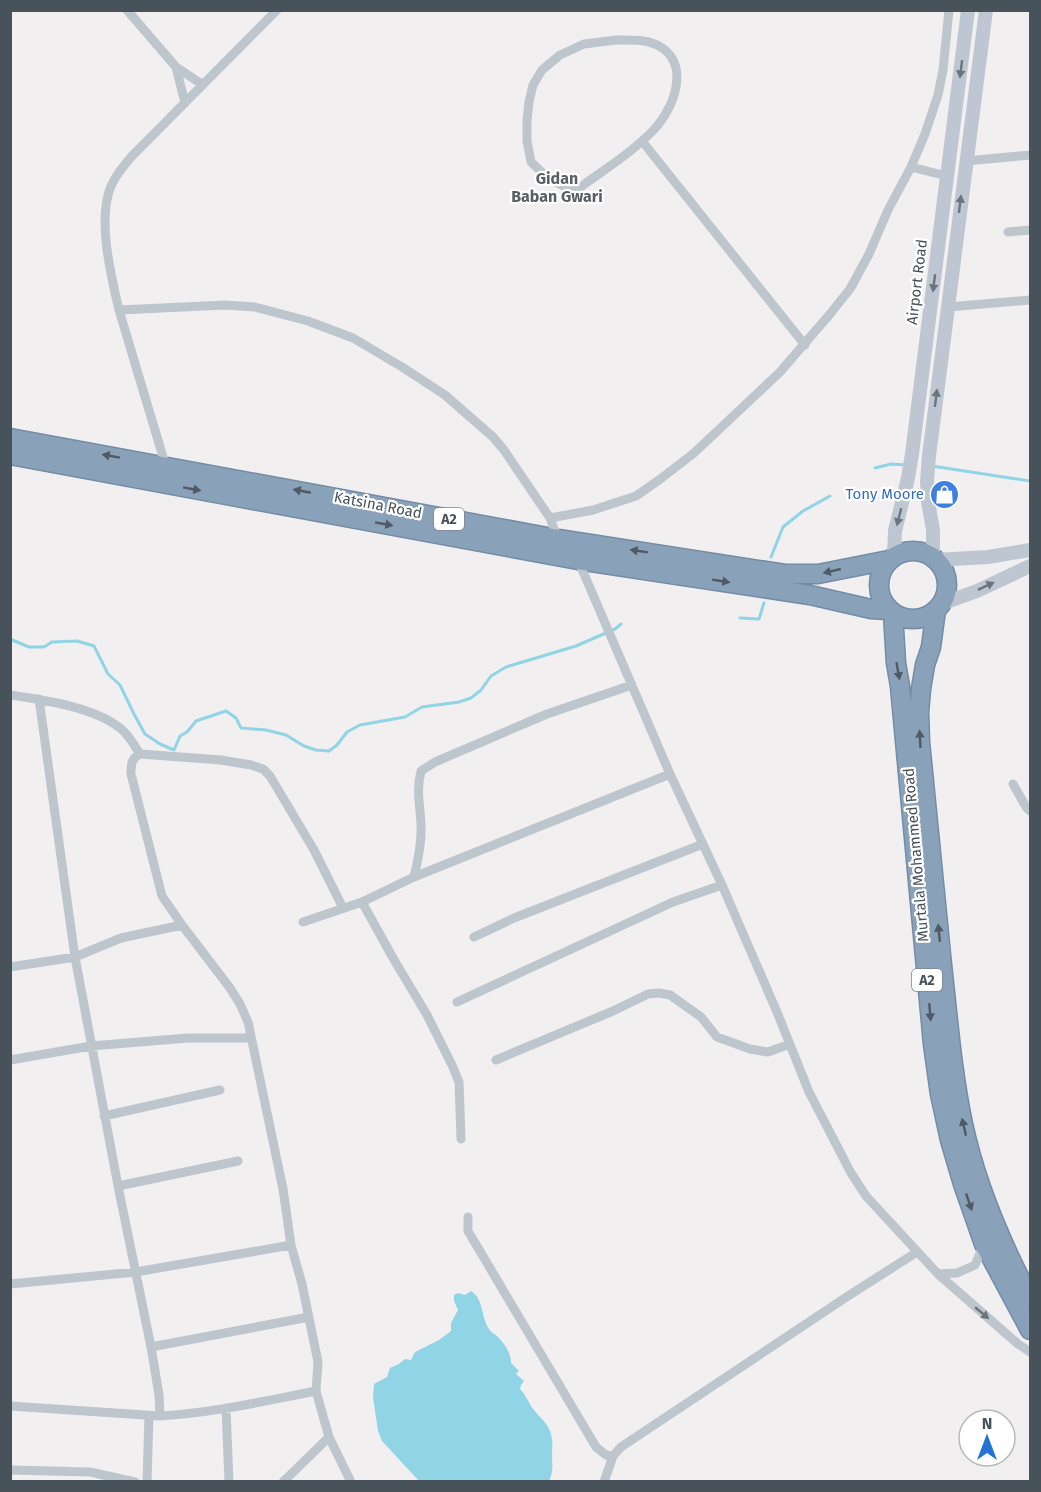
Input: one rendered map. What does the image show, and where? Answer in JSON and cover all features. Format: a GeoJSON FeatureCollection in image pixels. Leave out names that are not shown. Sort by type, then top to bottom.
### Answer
{"type":"FeatureCollection","features":[{"type":"Feature","properties":{"kind":"highway","name":"Katsina Road"},"geometry":{"type":"LineString","coordinates":[[10,438],[165,475],[578,560],[810,595],[891,612]]}},
{"type":"Feature","properties":{"kind":"highway","name":"Katsina Road"},"geometry":{"type":"LineString","coordinates":[[10,455],[165,475],[785,574],[818,574],[892,558]]}},
{"type":"Feature","properties":{"kind":"highway","name":"A2"},"geometry":{"type":"LineString","coordinates":[[910,551],[922,552],[934,558],[944,570],[947,582],[946,594],[938,607],[924,617],[913,619],[891,612],[881,598],[878,586],[880,574],[892,558],[910,551]]}},
{"type":"Feature","properties":{"kind":"highway","name":"Murtala Mohammed Road"},"geometry":{"type":"LineString","coordinates":[[938,607],[921,689],[920,742],[954,1069],[963,1124],[976,1173],[994,1221],[1030,1298]]}},
{"type":"Feature","properties":{"kind":"highway","name":"Murtala Mohammed Road"},"geometry":{"type":"LineString","coordinates":[[891,612],[933,1044],[940,1094],[959,1173],[984,1244],[1030,1330]]}},
{"type":"Feature","properties":{"kind":"street"},"geometry":{"type":"LineString","coordinates":[[127,10],[176,67],[203,85]]}},
{"type":"Feature","properties":{"kind":"street"},"geometry":{"type":"LineString","coordinates":[[165,475],[112,276],[106,236],[106,206],[110,188],[123,167],[277,10]]}},
{"type":"Feature","properties":{"kind":"street"},"geometry":{"type":"LineString","coordinates":[[550,518],[593,510],[636,496],[694,453],[780,372],[850,289],[926,134],[943,70],[949,10]]}},
{"type":"Feature","properties":{"kind":"street","name":"Airport Road"},"geometry":{"type":"LineString","coordinates":[[892,558],[895,531],[912,454],[968,10]]}},
{"type":"Feature","properties":{"kind":"street"},"geometry":{"type":"LineString","coordinates":[[986,10],[929,456],[928,501],[933,530],[934,558],[988,557],[1030,550]]}},
{"type":"Feature","properties":{"kind":"street"},"geometry":{"type":"LineString","coordinates":[[616,40],[656,44],[670,54],[677,70],[674,98],[658,124],[642,141],[578,189],[567,188],[548,178],[531,162],[527,141],[529,102],[533,85],[542,70],[560,55],[584,44],[616,40]]}},
{"type":"Feature","properties":{"kind":"street"},"geometry":{"type":"LineString","coordinates":[[176,67],[185,103]]}},
{"type":"Feature","properties":{"kind":"street"},"geometry":{"type":"LineString","coordinates":[[642,141],[805,345]]}},
{"type":"Feature","properties":{"kind":"street"},"geometry":{"type":"LineString","coordinates":[[966,161],[1030,155]]}},
{"type":"Feature","properties":{"kind":"street"},"geometry":{"type":"LineString","coordinates":[[911,167],[947,176]]}},
{"type":"Feature","properties":{"kind":"street"},"geometry":{"type":"LineString","coordinates":[[1008,232],[1030,230]]}},
{"type":"Feature","properties":{"kind":"street"},"geometry":{"type":"LineString","coordinates":[[948,307],[1030,300]]}},
{"type":"Feature","properties":{"kind":"street"},"geometry":{"type":"LineString","coordinates":[[120,310],[225,305],[255,307],[308,321],[353,339],[402,367],[445,396],[494,437],[550,518],[558,539]]}},
{"type":"Feature","properties":{"kind":"street"},"geometry":{"type":"LineString","coordinates":[[578,560],[670,774],[722,885],[809,1092],[851,1173],[866,1196],[938,1274],[1030,1352]]}},
{"type":"Feature","properties":{"kind":"street"},"geometry":{"type":"LineString","coordinates":[[938,607],[1030,566]]}},
{"type":"Feature","properties":{"kind":"street"},"geometry":{"type":"LineString","coordinates":[[414,877],[422,827],[418,784],[421,771],[435,762],[547,714],[632,685]]}},
{"type":"Feature","properties":{"kind":"street"},"geometry":{"type":"LineString","coordinates":[[10,694],[94,713],[120,728],[140,754]]}},
{"type":"Feature","properties":{"kind":"street"},"geometry":{"type":"LineString","coordinates":[[39,699],[75,957],[104,1116],[151,1347],[160,1416]]}},
{"type":"Feature","properties":{"kind":"street"},"geometry":{"type":"LineString","coordinates":[[343,908],[314,850],[270,776],[263,770],[251,765],[221,760],[140,754],[134,758],[131,774],[162,896],[212,962],[240,1004],[248,1022],[283,1189],[291,1245],[318,1362],[316,1391],[329,1437],[351,1482]]}},
{"type":"Feature","properties":{"kind":"street"},"geometry":{"type":"LineString","coordinates":[[303,922],[362,902],[414,877],[670,774]]}},
{"type":"Feature","properties":{"kind":"street"},"geometry":{"type":"LineString","coordinates":[[1013,784],[1030,811]]}},
{"type":"Feature","properties":{"kind":"street"},"geometry":{"type":"LineString","coordinates":[[474,937],[514,918],[703,844]]}},
{"type":"Feature","properties":{"kind":"street"},"geometry":{"type":"LineString","coordinates":[[457,1002],[673,902],[722,885]]}},
{"type":"Feature","properties":{"kind":"street"},"geometry":{"type":"LineString","coordinates":[[362,902],[427,1015],[452,1065],[459,1082],[461,1139]]}},
{"type":"Feature","properties":{"kind":"street"},"geometry":{"type":"LineString","coordinates":[[10,967],[75,957],[120,938],[182,925]]}},
{"type":"Feature","properties":{"kind":"street"},"geometry":{"type":"LineString","coordinates":[[496,1060],[648,994],[658,993],[670,995],[701,1017],[717,1037],[768,1053],[790,1044]]}},
{"type":"Feature","properties":{"kind":"street"},"geometry":{"type":"LineString","coordinates":[[10,1060],[91,1046],[188,1038],[251,1038]]}},
{"type":"Feature","properties":{"kind":"street"},"geometry":{"type":"LineString","coordinates":[[104,1116],[220,1090]]}},
{"type":"Feature","properties":{"kind":"street"},"geometry":{"type":"LineString","coordinates":[[118,1186],[238,1161]]}},
{"type":"Feature","properties":{"kind":"street"},"geometry":{"type":"LineString","coordinates":[[468,1217],[468,1231],[596,1447],[606,1455],[613,1456]]}},
{"type":"Feature","properties":{"kind":"street"},"geometry":{"type":"LineString","coordinates":[[938,1274],[957,1274],[975,1265],[984,1244]]}},
{"type":"Feature","properties":{"kind":"street"},"geometry":{"type":"LineString","coordinates":[[10,1284],[136,1272],[291,1245]]}},
{"type":"Feature","properties":{"kind":"street"},"geometry":{"type":"LineString","coordinates":[[604,1482],[613,1456],[629,1441],[917,1252]]}},
{"type":"Feature","properties":{"kind":"street"},"geometry":{"type":"LineString","coordinates":[[151,1347],[309,1317]]}},
{"type":"Feature","properties":{"kind":"street"},"geometry":{"type":"LineString","coordinates":[[10,1406],[160,1416],[181,1415],[316,1391]]}},
{"type":"Feature","properties":{"kind":"street"},"geometry":{"type":"LineString","coordinates":[[226,1408],[229,1482]]}},
{"type":"Feature","properties":{"kind":"street"},"geometry":{"type":"LineString","coordinates":[[147,1482],[149,1415]]}},
{"type":"Feature","properties":{"kind":"street"},"geometry":{"type":"LineString","coordinates":[[283,1482],[329,1437]]}},
{"type":"Feature","properties":{"kind":"street"},"geometry":{"type":"LineString","coordinates":[[10,1470],[90,1472],[135,1482]]}},
{"type":"Feature","properties":{"kind":"water"},"geometry":{"type":"Polygon","coordinates":[[[471,1291],[478,1299],[489,1329],[504,1344],[510,1355],[511,1363],[519,1371],[516,1374],[524,1381],[520,1389],[550,1430],[552,1474],[549,1481],[419,1481],[382,1441],[378,1431],[373,1397],[374,1384],[387,1377],[390,1368],[405,1359],[411,1360],[415,1352],[451,1331],[451,1323],[458,1310],[454,1295],[458,1293],[465,1295],[471,1291]]]}},
{"type":"Feature","properties":{"kind":"waterway"},"geometry":{"type":"LineString","coordinates":[[875,468],[891,464],[907,465]]}},
{"type":"Feature","properties":{"kind":"waterway"},"geometry":{"type":"LineString","coordinates":[[932,466],[1030,481]]}},
{"type":"Feature","properties":{"kind":"waterway"},"geometry":{"type":"LineString","coordinates":[[771,557],[783,527],[803,511],[830,496]]}},
{"type":"Feature","properties":{"kind":"waterway"},"geometry":{"type":"LineString","coordinates":[[740,618],[759,619],[764,603]]}},
{"type":"Feature","properties":{"kind":"waterway"},"geometry":{"type":"LineString","coordinates":[[10,639],[29,647],[44,647],[52,642],[77,641],[94,646],[108,674],[120,685],[145,734],[174,750],[180,736],[187,732],[196,721],[226,711],[236,718],[241,728],[266,730],[286,735],[304,746],[329,751],[347,732],[360,725],[405,717],[422,707],[471,698],[481,690],[491,676],[506,667],[576,646],[615,629],[621,624]]}},
{"type":"Feature","properties":{"kind":"place","name":"Tony Moore"},"geometry":{"type":"Point","coordinates":[945,494]}},
{"type":"Feature","properties":{"kind":"district","name":"Gidan Baban Gwari"},"geometry":{"type":"Point","coordinates":[557,187]}}]}
